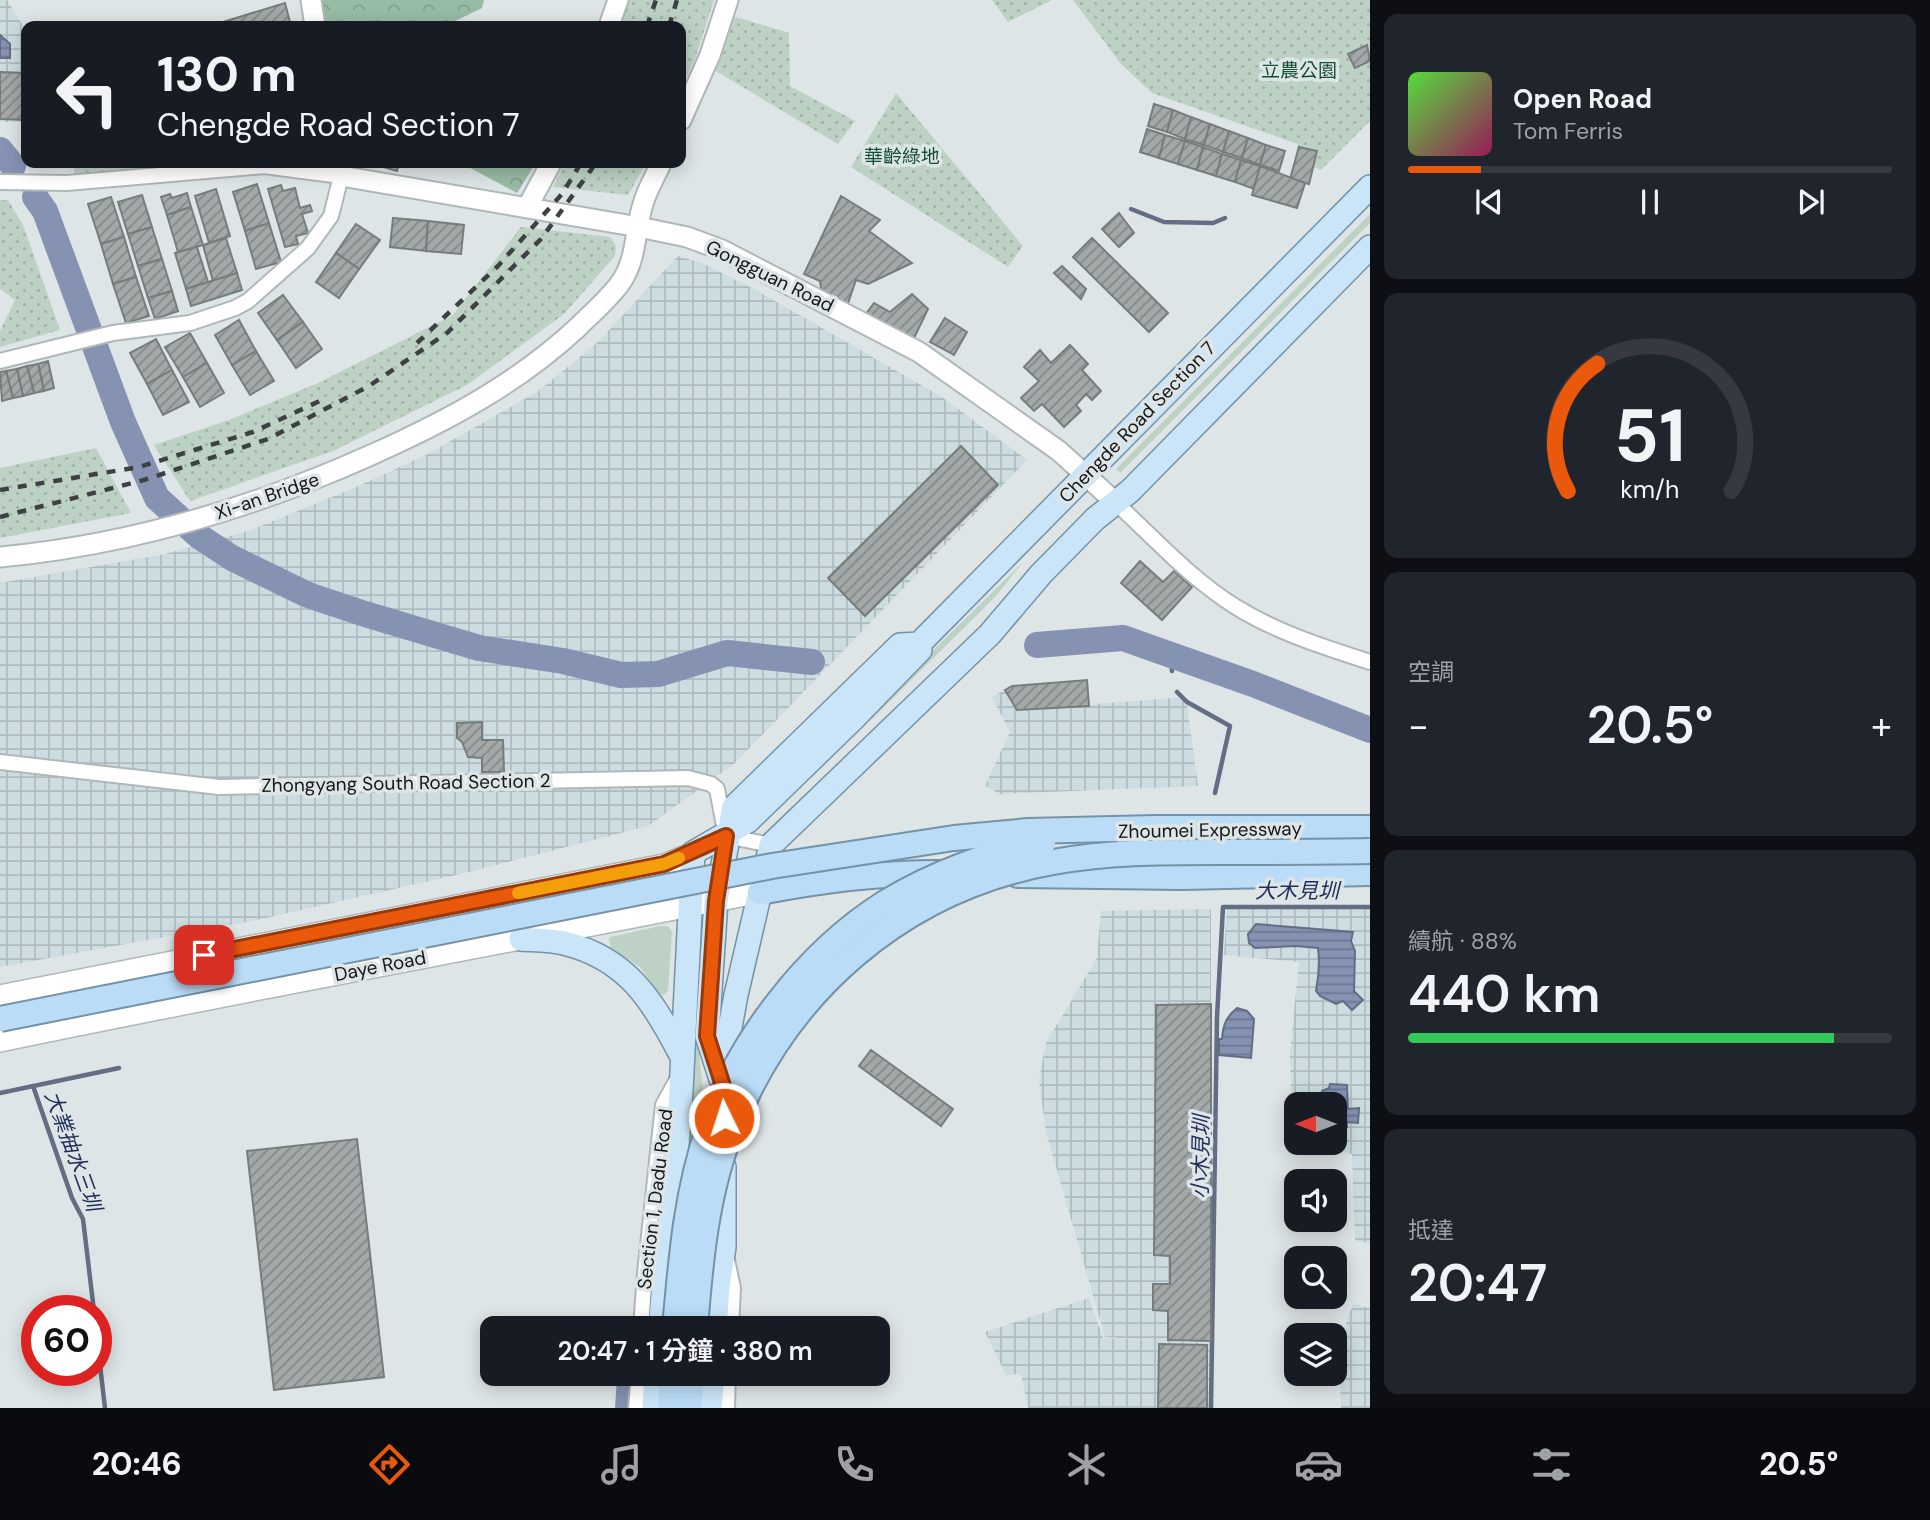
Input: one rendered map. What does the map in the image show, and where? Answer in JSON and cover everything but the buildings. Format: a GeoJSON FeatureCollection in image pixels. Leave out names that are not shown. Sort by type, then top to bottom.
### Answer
{"type":"FeatureCollection","features":[{"type":"Feature","properties":{"kind":"highway","name":"Zhoumei Expressway"},"geometry":{"type":"LineString","coordinates":[[676,1316],[691,1189],[708,1130],[726,1085],[753,1036],[791,987],[837,941],[885,903],[940,875],[1000,853],[1111,832],[1155,828],[1370,828]]}},
{"type":"Feature","properties":{"kind":"highway"},"geometry":{"type":"LineString","coordinates":[[0,1019],[772,866],[884,847],[1028,831],[1155,828]]}},
{"type":"Feature","properties":{"kind":"highway","name":"Zhoumei Expressway"},"geometry":{"type":"LineString","coordinates":[[696,1316],[706,1228],[715,1180],[728,1138],[746,1096],[767,1056],[794,1017],[851,957],[880,934],[923,907],[966,886],[1052,862],[1140,852],[1370,851]]}},
{"type":"Feature","properties":{"kind":"highway"},"geometry":{"type":"LineString","coordinates":[[760,892],[799,884],[883,875],[934,873],[1182,877],[1370,873]]}},
{"type":"Feature","properties":{"kind":"highway"},"geometry":{"type":"LineString","coordinates":[[670,1408],[671,1386]]}},
{"type":"Feature","properties":{"kind":"highway"},"geometry":{"type":"LineString","coordinates":[[690,1408],[691,1386]]}},
{"type":"Feature","properties":{"kind":"main road","name":"Chengde Road Section 7"},"geometry":{"type":"LineString","coordinates":[[910,645],[1085,474],[1370,187]]}},
{"type":"Feature","properties":{"kind":"main road","name":"Chengde Road Section 7"},"geometry":{"type":"LineString","coordinates":[[771,845],[990,634],[1041,574],[1095,519],[1130,491],[1370,247]]}},
{"type":"Feature","properties":{"kind":"main road"},"geometry":{"type":"LineString","coordinates":[[0,996],[664,864],[693,853],[726,836],[748,821],[920,650],[910,645],[849,694],[734,807],[726,836],[716,901],[707,1036],[725,1092]]}},
{"type":"Feature","properties":{"kind":"main road"},"geometry":{"type":"LineString","coordinates":[[716,1316],[724,1247],[725,1092],[729,1033],[771,845]]}},
{"type":"Feature","properties":{"kind":"main road"},"geometry":{"type":"LineString","coordinates":[[690,906],[693,853]]}},
{"type":"Feature","properties":{"kind":"main road","name":"Daye Road"},"geometry":{"type":"LineString","coordinates":[[0,1041],[760,892]]}},
{"type":"Feature","properties":{"kind":"main road","name":"Section 1, Dadu Road"},"geometry":{"type":"LineString","coordinates":[[661,1316],[680,1111],[690,906]]}},
{"type":"Feature","properties":{"kind":"main road"},"geometry":{"type":"LineString","coordinates":[[521,939],[561,942],[611,961],[642,990],[654,1006],[681,1065]]}},
{"type":"Feature","properties":{"kind":"main road"},"geometry":{"type":"LineString","coordinates":[[654,1408],[655,1386]]}},
{"type":"Feature","properties":{"kind":"main road"},"geometry":{"type":"LineString","coordinates":[[710,1408],[712,1386]]}},
{"type":"Feature","properties":{"kind":"street"},"geometry":{"type":"LineString","coordinates":[[311,0],[314,21]]}},
{"type":"Feature","properties":{"kind":"street"},"geometry":{"type":"LineString","coordinates":[[611,21],[618,0]]}},
{"type":"Feature","properties":{"kind":"street"},"geometry":{"type":"LineString","coordinates":[[686,109],[710,55],[728,0]]}},
{"type":"Feature","properties":{"kind":"street"},"geometry":{"type":"LineString","coordinates":[[4,182],[67,183],[241,168]]}},
{"type":"Feature","properties":{"kind":"street"},"geometry":{"type":"LineString","coordinates":[[0,361],[101,336],[190,323],[248,301],[308,248],[331,216],[340,170],[302,168]]}},
{"type":"Feature","properties":{"kind":"street"},"geometry":{"type":"LineString","coordinates":[[528,206],[548,168]]}},
{"type":"Feature","properties":{"kind":"street","name":"Xi-an Bridge"},"geometry":{"type":"LineString","coordinates":[[0,557],[47,552],[138,535],[216,515],[313,481],[423,432],[514,379],[552,351],[594,312],[621,282],[632,262],[643,203],[659,168]]}},
{"type":"Feature","properties":{"kind":"street","name":"Gongguan Road"},"geometry":{"type":"LineString","coordinates":[[340,170],[687,237],[722,250],[919,352],[1049,444],[1115,502]]}},
{"type":"Feature","properties":{"kind":"street"},"geometry":{"type":"LineString","coordinates":[[1115,502],[1184,568],[1237,607],[1310,643],[1370,662]]}},
{"type":"Feature","properties":{"kind":"street","name":"Zhongyang South Road Section 2"},"geometry":{"type":"LineString","coordinates":[[0,762],[219,787],[688,778],[711,784],[717,789],[726,836]]}},
{"type":"Feature","properties":{"kind":"street"},"geometry":{"type":"LineString","coordinates":[[726,836],[771,845]]}},
{"type":"Feature","properties":{"kind":"street","name":"Section 1, Dadu Road"},"geometry":{"type":"LineString","coordinates":[[642,1316],[663,1105],[681,1065]]}},
{"type":"Feature","properties":{"kind":"street"},"geometry":{"type":"LineString","coordinates":[[724,1247],[733,1288],[732,1316]]}},
{"type":"Feature","properties":{"kind":"street"},"geometry":{"type":"LineString","coordinates":[[636,1408],[638,1386]]}},
{"type":"Feature","properties":{"kind":"street"},"geometry":{"type":"LineString","coordinates":[[727,1408],[728,1386]]}},
{"type":"Feature","properties":{"kind":"shaded area"},"geometry":{"type":"Polygon","coordinates":[[[0,0],[7,0],[21,22],[21,122],[0,122],[0,0]]]}},
{"type":"Feature","properties":{"kind":"shaded area"},"geometry":{"type":"Polygon","coordinates":[[[678,256],[702,263],[756,290],[942,397],[1027,460],[735,763],[648,826],[469,872],[257,920],[0,967],[0,583],[165,554],[251,530],[428,454],[537,392],[597,343],[678,256]]]}},
{"type":"Feature","properties":{"kind":"shaded area"},"geometry":{"type":"Polygon","coordinates":[[[1005,690],[1017,710],[1186,697],[1198,786],[1000,794],[985,786],[1010,732],[992,697],[1005,690]]]}},
{"type":"Feature","properties":{"kind":"shaded area"},"geometry":{"type":"Polygon","coordinates":[[[1227,905],[1370,907],[1370,1243],[1355,1241],[1352,1154],[1348,1153],[1348,1092],[1291,1092],[1290,1053],[1299,962],[1224,955],[1227,905]]]}},
{"type":"Feature","properties":{"kind":"shaded area"},"geometry":{"type":"Polygon","coordinates":[[[1211,909],[1211,1341],[1170,1341],[1210,1343],[1210,1408],[1028,1408],[1021,1374],[1006,1375],[985,1332],[1089,1298],[1103,1338],[1164,1341],[1105,1337],[1046,1132],[1039,1080],[1046,1043],[1097,958],[1101,911],[1211,909]]]}},
{"type":"Feature","properties":{"kind":"shaded area"},"geometry":{"type":"Polygon","coordinates":[[[1354,1304],[1370,1308],[1370,1408],[1341,1408],[1340,1386],[1347,1386],[1347,1318],[1354,1304]]]}},
{"type":"Feature","properties":{"kind":"green space"},"geometry":{"type":"Polygon","coordinates":[[[321,0],[484,0],[482,8],[455,21],[324,21],[321,0]]]}},
{"type":"Feature","properties":{"kind":"green space"},"geometry":{"type":"Polygon","coordinates":[[[629,0],[714,0],[686,78],[686,21],[622,21],[629,0]]]}},
{"type":"Feature","properties":{"kind":"green space"},"geometry":{"type":"Polygon","coordinates":[[[992,0],[1052,0],[1008,22],[992,0]]]}},
{"type":"Feature","properties":{"kind":"green space","name":"立農公園"},"geometry":{"type":"Polygon","coordinates":[[[1073,0],[1370,0],[1370,121],[1321,170],[1294,161],[1298,144],[1152,93],[1121,64],[1073,0]]]}},
{"type":"Feature","properties":{"kind":"green space"},"geometry":{"type":"Polygon","coordinates":[[[733,16],[789,33],[790,86],[855,121],[838,144],[714,70],[733,16]]]}},
{"type":"Feature","properties":{"kind":"green space","name":"華齡綠地"},"geometry":{"type":"Polygon","coordinates":[[[896,93],[1023,246],[1008,267],[851,167],[896,93]]]}},
{"type":"Feature","properties":{"kind":"green space"},"geometry":{"type":"Polygon","coordinates":[[[74,168],[176,168],[75,174],[74,168]]]}},
{"type":"Feature","properties":{"kind":"green space"},"geometry":{"type":"Polygon","coordinates":[[[470,168],[533,168],[517,193],[470,168]]]}},
{"type":"Feature","properties":{"kind":"green space"},"geometry":{"type":"Polygon","coordinates":[[[562,168],[643,168],[628,195],[553,187],[562,168]]]}},
{"type":"Feature","properties":{"kind":"green space"},"geometry":{"type":"Polygon","coordinates":[[[0,200],[8,200],[23,225],[60,330],[0,347],[0,331],[15,300],[0,289],[0,200]]]}},
{"type":"Feature","properties":{"kind":"green space"},"geometry":{"type":"Polygon","coordinates":[[[1370,214],[1370,223],[1120,473],[1116,469],[1370,214]]]}},
{"type":"Feature","properties":{"kind":"green space"},"geometry":{"type":"Polygon","coordinates":[[[521,227],[610,237],[616,246],[615,256],[564,314],[467,385],[333,451],[190,501],[154,445],[229,420],[318,383],[453,315],[521,227]]]}},
{"type":"Feature","properties":{"kind":"green space"},"geometry":{"type":"Polygon","coordinates":[[[96,448],[131,513],[0,538],[0,468],[96,448]]]}},
{"type":"Feature","properties":{"kind":"green space"},"geometry":{"type":"Polygon","coordinates":[[[1023,562],[996,596],[869,722],[914,669],[1023,562]]]}},
{"type":"Feature","properties":{"kind":"green space"},"geometry":{"type":"Polygon","coordinates":[[[668,926],[672,932],[668,991],[664,995],[660,994],[640,967],[611,948],[609,939],[668,926]]]}},
{"type":"Feature","properties":{"kind":"green space"},"geometry":{"type":"Polygon","coordinates":[[[697,1038],[706,1112],[684,1177],[697,1038]]]}},
{"type":"Feature","properties":{"kind":"water"},"geometry":{"type":"Polygon","coordinates":[[[0,35],[10,44],[10,58],[0,58],[0,35]]]}},
{"type":"Feature","properties":{"kind":"water"},"geometry":{"type":"Polygon","coordinates":[[[1256,924],[1353,932],[1351,941],[1355,951],[1354,991],[1363,1000],[1352,1010],[1343,1001],[1336,1004],[1320,996],[1316,991],[1318,948],[1255,948],[1249,943],[1248,934],[1256,924]]]}},
{"type":"Feature","properties":{"kind":"water"},"geometry":{"type":"Polygon","coordinates":[[[1237,1008],[1247,1011],[1254,1019],[1251,1058],[1219,1055],[1219,1039],[1222,1039],[1224,1025],[1237,1008]]]}},
{"type":"Feature","properties":{"kind":"water"},"geometry":{"type":"Polygon","coordinates":[[[1330,1084],[1347,1085],[1347,1092],[1322,1092],[1330,1084]]]}},
{"type":"Feature","properties":{"kind":"water"},"geometry":{"type":"Polygon","coordinates":[[[1359,1108],[1358,1123],[1348,1122],[1348,1109],[1359,1108]]]}},
{"type":"Feature","properties":{"kind":"waterway"},"geometry":{"type":"LineString","coordinates":[[0,150],[13,166]]}},
{"type":"Feature","properties":{"kind":"waterway"},"geometry":{"type":"LineString","coordinates":[[35,197],[45,211],[123,422],[157,498],[200,537],[232,558],[308,595],[365,614],[479,648],[563,661],[621,675],[658,674],[727,653],[812,662]]}},
{"type":"Feature","properties":{"kind":"waterway"},"geometry":{"type":"LineString","coordinates":[[1131,209],[1164,222],[1213,223],[1225,218]]}},
{"type":"Feature","properties":{"kind":"waterway"},"geometry":{"type":"LineString","coordinates":[[1037,645],[1123,638],[1253,684],[1370,730]]}},
{"type":"Feature","properties":{"kind":"waterway"},"geometry":{"type":"LineString","coordinates":[[1170,654],[1172,671]]}},
{"type":"Feature","properties":{"kind":"waterway"},"geometry":{"type":"LineString","coordinates":[[1177,692],[1187,702],[1230,726],[1215,793]]}},
{"type":"Feature","properties":{"kind":"waterway","name":"小木見圳"},"geometry":{"type":"LineString","coordinates":[[1211,1408],[1217,1017],[1223,907],[1370,907]]}},
{"type":"Feature","properties":{"kind":"waterway"},"geometry":{"type":"LineString","coordinates":[[0,1093],[119,1068]]}},
{"type":"Feature","properties":{"kind":"waterway","name":"大業抽水三圳"},"geometry":{"type":"LineString","coordinates":[[33,1086],[72,1198],[83,1219],[92,1295]]}},
{"type":"Feature","properties":{"kind":"waterway","name":"大業抽水三圳"},"geometry":{"type":"LineString","coordinates":[[102,1386],[105,1408]]}},
{"type":"Feature","properties":{"kind":"waterway"},"geometry":{"type":"LineString","coordinates":[[623,1408],[624,1386]]}},
{"type":"Feature","properties":{"kind":"railway"},"geometry":{"type":"LineString","coordinates":[[649,21],[656,0]]}},
{"type":"Feature","properties":{"kind":"railway"},"geometry":{"type":"LineString","coordinates":[[671,21],[677,0]]}},
{"type":"Feature","properties":{"kind":"railway"},"geometry":{"type":"LineString","coordinates":[[417,343],[498,266],[562,194],[578,168]]}},
{"type":"Feature","properties":{"kind":"railway"},"geometry":{"type":"LineString","coordinates":[[0,517],[144,480],[268,439],[369,386],[447,333],[541,239],[592,168]]}},
{"type":"Feature","properties":{"kind":"railway"},"geometry":{"type":"LineString","coordinates":[[0,490],[139,467],[253,432],[324,399]]}},
{"type":"Feature","properties":{"kind":"slow traffic"},"geometry":{"type":"LineString","coordinates":[[518,893],[664,864],[679,858]]}},
{"type":"Feature","properties":{"kind":"route"},"geometry":{"type":"LineString","coordinates":[[204,955],[664,864],[726,836],[716,901],[707,1036],[725,1092],[724,1118]]}},
{"type":"Feature","properties":{"kind":"water label","name":"大木見圳"},"geometry":{"type":"Point","coordinates":[1297,891]}}]}
